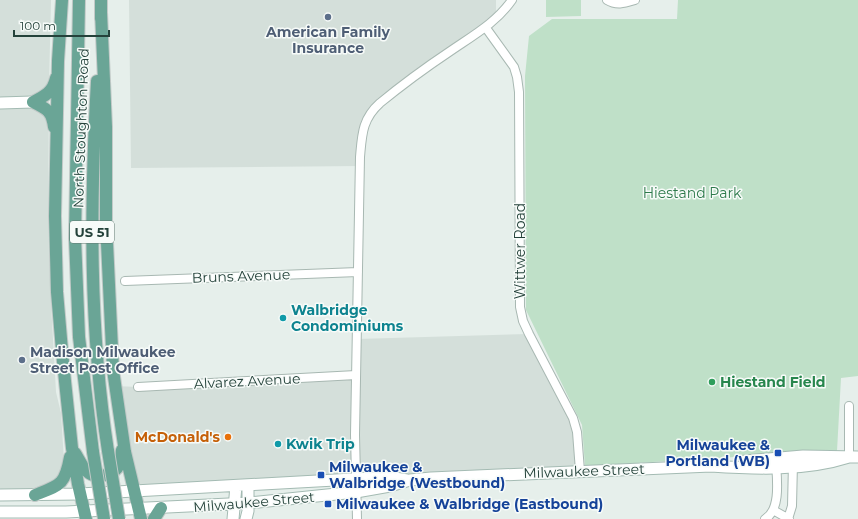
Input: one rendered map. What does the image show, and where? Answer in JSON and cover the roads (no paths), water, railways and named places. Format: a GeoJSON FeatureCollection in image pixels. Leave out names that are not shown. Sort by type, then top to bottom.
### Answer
{"type":"FeatureCollection","features":[{"type":"Feature","properties":{"kind":"main road"},"geometry":{"type":"LineString","coordinates":[[62,0],[58,61],[55,216],[57,292],[72,448],[85,515]]}},
{"type":"Feature","properties":{"kind":"main road","name":"North Stoughton Road"},"geometry":{"type":"LineString","coordinates":[[79,0],[75,238],[80,337],[93,452],[104,519]]}},
{"type":"Feature","properties":{"kind":"main road","name":"North Stoughton Road"},"geometry":{"type":"LineString","coordinates":[[101,0],[93,153],[92,248],[96,337],[108,451],[119,519]]}},
{"type":"Feature","properties":{"kind":"main road"},"geometry":{"type":"LineString","coordinates":[[101,12],[106,127],[106,220],[108,280],[113,370],[122,436],[140,514]]}},
{"type":"Feature","properties":{"kind":"main road"},"geometry":{"type":"LineString","coordinates":[[33,102],[46,96],[54,86],[58,61]]}},
{"type":"Feature","properties":{"kind":"main road"},"geometry":{"type":"LineString","coordinates":[[33,102],[47,109],[53,119],[57,148]]}},
{"type":"Feature","properties":{"kind":"main road"},"geometry":{"type":"LineString","coordinates":[[72,448],[90,474],[100,476],[107,475],[113,473],[120,464],[122,436]]}},
{"type":"Feature","properties":{"kind":"main road"},"geometry":{"type":"LineString","coordinates":[[35,495],[55,487],[63,480],[67,473],[72,448]]}},
{"type":"Feature","properties":{"kind":"main road"},"geometry":{"type":"LineString","coordinates":[[154,519],[161,508]]}},
{"type":"Feature","properties":{"kind":"street"},"geometry":{"type":"LineString","coordinates":[[357,519],[355,479],[356,375],[360,157],[362,130],[370,113],[380,103],[448,52],[486,28],[512,0]]}},
{"type":"Feature","properties":{"kind":"street"},"geometry":{"type":"LineString","coordinates":[[607,0],[611,3],[618,4],[635,0]]}},
{"type":"Feature","properties":{"kind":"street","name":"Wittwer Road"},"geometry":{"type":"LineString","coordinates":[[486,28],[514,67],[519,92],[519,278],[521,313],[529,334],[573,418],[577,432],[580,471]]}},
{"type":"Feature","properties":{"kind":"street"},"geometry":{"type":"LineString","coordinates":[[0,103],[33,102]]}},
{"type":"Feature","properties":{"kind":"street","name":"Bruns Avenue"},"geometry":{"type":"LineString","coordinates":[[125,281],[358,272]]}},
{"type":"Feature","properties":{"kind":"street","name":"Alvarez Avenue"},"geometry":{"type":"LineString","coordinates":[[138,387],[356,375]]}},
{"type":"Feature","properties":{"kind":"street"},"geometry":{"type":"LineString","coordinates":[[849,406],[854,457]]}},
{"type":"Feature","properties":{"kind":"street","name":"Milwaukee Street"},"geometry":{"type":"LineString","coordinates":[[0,495],[80,494],[389,477],[410,480],[711,466],[725,463],[793,462],[821,456],[854,457]]}},
{"type":"Feature","properties":{"kind":"street"},"geometry":{"type":"LineString","coordinates":[[776,462],[777,491],[769,516],[788,519],[792,506],[793,462]]}},
{"type":"Feature","properties":{"kind":"street","name":"Milwaukee Street"},"geometry":{"type":"LineString","coordinates":[[0,512],[17,516],[140,514],[161,508],[248,504],[356,492],[390,486],[410,480]]}},
{"type":"Feature","properties":{"kind":"street"},"geometry":{"type":"LineString","coordinates":[[246,519],[248,511],[248,485]]}},
{"type":"Feature","properties":{"kind":"street"},"geometry":{"type":"LineString","coordinates":[[233,519],[236,486]]}},
{"type":"Feature","properties":{"kind":"place","name":"American Family Insurance"},"geometry":{"type":"Point","coordinates":[328,17]}},
{"type":"Feature","properties":{"kind":"place","name":"Walbridge Condominiums"},"geometry":{"type":"Point","coordinates":[283,318]}},
{"type":"Feature","properties":{"kind":"place","name":"Madison Milwaukee Street Post Office"},"geometry":{"type":"Point","coordinates":[22,360]}},
{"type":"Feature","properties":{"kind":"place","name":"Hiestand Field"},"geometry":{"type":"Point","coordinates":[712,382]}},
{"type":"Feature","properties":{"kind":"place","name":"McDonald's"},"geometry":{"type":"Point","coordinates":[228,437]}},
{"type":"Feature","properties":{"kind":"place","name":"Kwik Trip"},"geometry":{"type":"Point","coordinates":[278,444]}},
{"type":"Feature","properties":{"kind":"place","name":"Milwaukee & Portland (WB)"},"geometry":{"type":"Point","coordinates":[778,453]}},
{"type":"Feature","properties":{"kind":"place","name":"Milwaukee & Walbridge (Westbound)"},"geometry":{"type":"Point","coordinates":[321,475]}},
{"type":"Feature","properties":{"kind":"place","name":"Milwaukee & Walbridge (Eastbound)"},"geometry":{"type":"Point","coordinates":[328,504]}},
{"type":"Feature","properties":{"kind":"park label","name":"Hiestand Park"},"geometry":{"type":"Point","coordinates":[692,193]}}]}
